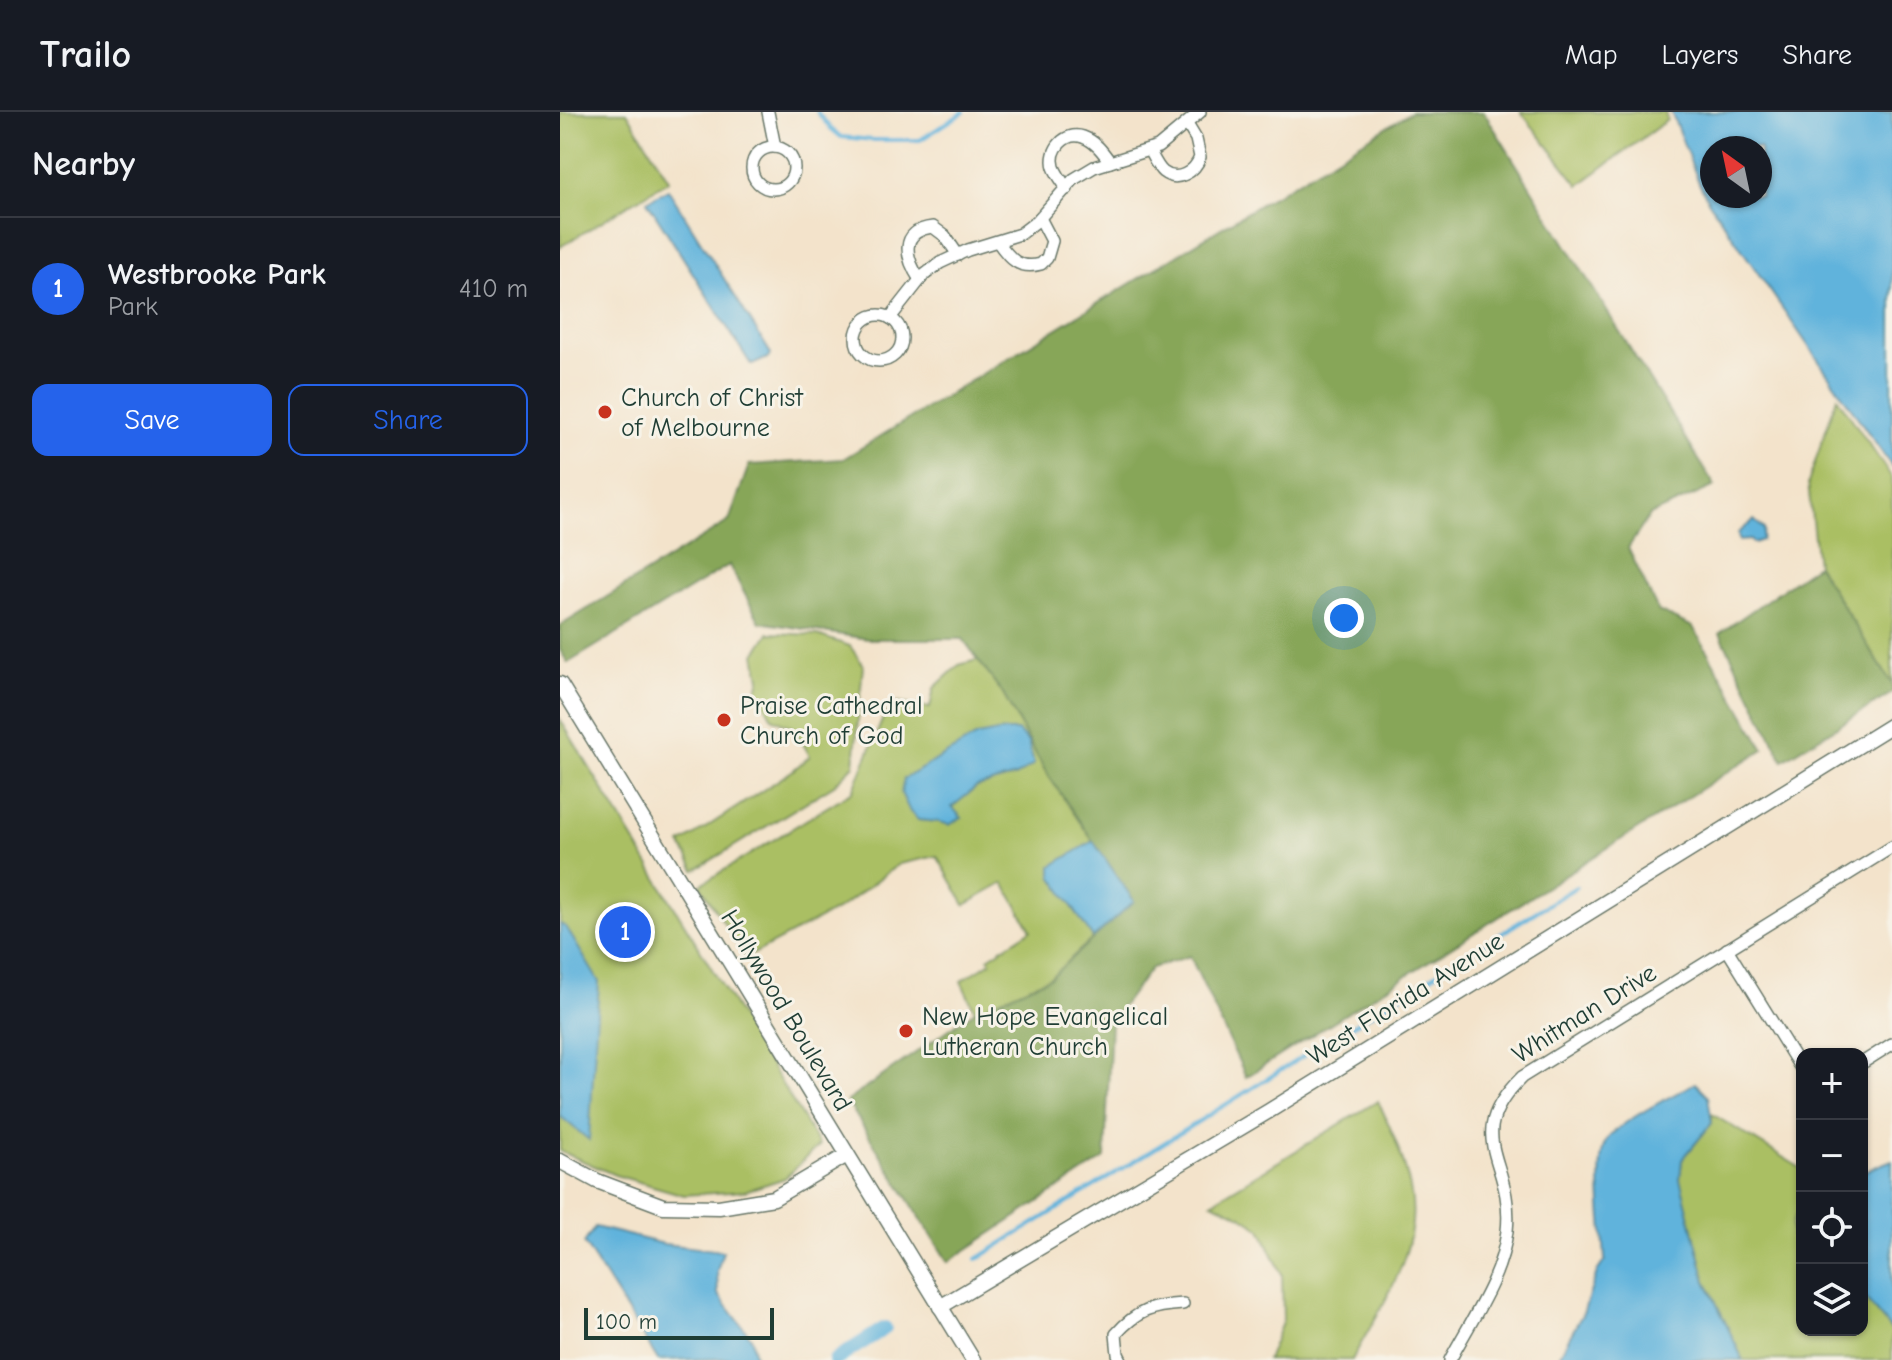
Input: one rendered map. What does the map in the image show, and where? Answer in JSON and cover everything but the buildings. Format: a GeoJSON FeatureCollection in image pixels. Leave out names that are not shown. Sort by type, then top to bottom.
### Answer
{"type":"FeatureCollection","features":[{"type":"Feature","properties":{"kind":"street"},"geometry":{"type":"LineString","coordinates":[[768,112],[775,147]]}},
{"type":"Feature","properties":{"kind":"street"},"geometry":{"type":"LineString","coordinates":[[890,318],[920,280],[940,263],[1020,234],[1040,218],[1074,179],[1094,167],[1158,147],[1200,112]]}},
{"type":"Feature","properties":{"kind":"street"},"geometry":{"type":"LineString","coordinates":[[1149,150],[1161,170],[1168,175],[1183,175],[1191,171],[1200,157],[1196,139],[1187,124]]}},
{"type":"Feature","properties":{"kind":"street"},"geometry":{"type":"LineString","coordinates":[[1067,189],[1054,165],[1053,156],[1061,141],[1077,135],[1087,138],[1110,162]]}},
{"type":"Feature","properties":{"kind":"street"},"geometry":{"type":"LineString","coordinates":[[998,242],[1017,264],[1023,267],[1041,264],[1047,258],[1052,241],[1040,218]]}},
{"type":"Feature","properties":{"kind":"street"},"geometry":{"type":"LineString","coordinates":[[920,280],[909,264],[907,253],[912,236],[919,231],[933,227],[958,255]]}},
{"type":"Feature","properties":{"kind":"street"},"geometry":{"type":"LineString","coordinates":[[873,316],[890,318],[901,334],[898,351],[884,360],[868,358],[857,346],[858,329],[865,319],[873,316]]}},
{"type":"Feature","properties":{"kind":"street","name":"Hollywood Boulevard"},"geometry":{"type":"LineString","coordinates":[[560,684],[973,1360]]}},
{"type":"Feature","properties":{"kind":"street","name":"West Florida Avenue"},"geometry":{"type":"LineString","coordinates":[[940,1307],[1269,1111],[1892,725]]}},
{"type":"Feature","properties":{"kind":"street","name":"Whitman Drive"},"geometry":{"type":"LineString","coordinates":[[1450,1360],[1499,1268],[1508,1230],[1506,1193],[1500,1165],[1490,1141],[1493,1115],[1503,1095],[1522,1077],[1892,847]]}},
{"type":"Feature","properties":{"kind":"street"},"geometry":{"type":"LineString","coordinates":[[1727,949],[1796,1060]]}},
{"type":"Feature","properties":{"kind":"street"},"geometry":{"type":"LineString","coordinates":[[1868,1059],[1892,1044]]}},
{"type":"Feature","properties":{"kind":"street"},"geometry":{"type":"LineString","coordinates":[[560,1161],[597,1181],[663,1206],[719,1207],[774,1198],[847,1155]]}},
{"type":"Feature","properties":{"kind":"street"},"geometry":{"type":"LineString","coordinates":[[1121,1360],[1116,1334],[1126,1323],[1154,1306],[1183,1304]]}},
{"type":"Feature","properties":{"kind":"green space"},"geometry":{"type":"Polygon","coordinates":[[[560,112],[627,112],[669,180],[560,247],[560,112]]]}},
{"type":"Feature","properties":{"kind":"green space"},"geometry":{"type":"Polygon","coordinates":[[[1411,112],[1484,112],[1715,486],[1650,515],[1628,548],[1658,611],[1693,627],[1764,749],[1246,1077],[1190,956],[1151,968],[1111,1021],[1105,1158],[948,1262],[847,1101],[975,1011],[1051,977],[1134,901],[1046,772],[1003,694],[963,639],[868,639],[760,622],[729,565],[568,663],[560,650],[560,626],[729,521],[749,465],[843,459],[1411,112]]]}},
{"type":"Feature","properties":{"kind":"green space"},"geometry":{"type":"Polygon","coordinates":[[[1521,112],[1665,112],[1667,120],[1579,185],[1521,112]]]}},
{"type":"Feature","properties":{"kind":"green space"},"geometry":{"type":"Polygon","coordinates":[[[1837,397],[1892,478],[1892,684],[1817,565],[1808,483],[1837,397]]]}},
{"type":"Feature","properties":{"kind":"green space"},"geometry":{"type":"Polygon","coordinates":[[[1817,565],[1892,684],[1892,693],[1783,760],[1720,633],[1817,565]]]}},
{"type":"Feature","properties":{"kind":"green space"},"geometry":{"type":"Polygon","coordinates":[[[769,633],[817,635],[850,646],[863,665],[854,765],[834,785],[695,870],[681,844],[810,756],[794,728],[772,718],[757,690],[760,679],[755,654],[769,633]]]}},
{"type":"Feature","properties":{"kind":"green space"},"geometry":{"type":"Polygon","coordinates":[[[978,660],[1003,694],[1046,772],[1093,841],[1052,866],[1052,876],[1093,938],[1051,977],[975,1011],[961,981],[991,962],[988,958],[1031,930],[1004,883],[965,905],[937,856],[899,864],[840,908],[746,958],[700,885],[853,791],[883,718],[897,703],[930,708],[934,688],[959,665],[978,660]],[[1003,731],[977,737],[904,779],[918,820],[940,822],[951,807],[977,787],[1016,776],[1034,763],[1003,731]]]}},
{"type":"Feature","properties":{"kind":"green space"},"geometry":{"type":"Polygon","coordinates":[[[560,719],[819,1145],[785,1178],[745,1191],[684,1195],[615,1175],[560,1151],[560,719]]]}},
{"type":"Feature","properties":{"kind":"green space"},"geometry":{"type":"Polygon","coordinates":[[[1378,1101],[1404,1166],[1413,1211],[1411,1233],[1396,1278],[1352,1360],[1267,1360],[1283,1320],[1282,1274],[1261,1229],[1212,1202],[1378,1101]]]}},
{"type":"Feature","properties":{"kind":"green space"},"geometry":{"type":"Polygon","coordinates":[[[1712,1114],[1796,1165],[1796,1215],[1792,1223],[1792,1236],[1796,1239],[1796,1336],[1868,1336],[1868,1302],[1892,1331],[1892,1360],[1743,1360],[1706,1281],[1680,1179],[1682,1160],[1712,1123],[1712,1114]]]}},
{"type":"Feature","properties":{"kind":"water"},"geometry":{"type":"Polygon","coordinates":[[[1671,112],[1892,112],[1892,467],[1713,208],[1772,208],[1772,136],[1700,136],[1700,185],[1671,112]]]}},
{"type":"Feature","properties":{"kind":"water"},"geometry":{"type":"Polygon","coordinates":[[[668,189],[771,354],[770,357],[752,365],[750,363],[647,201],[668,189]]]}},
{"type":"Feature","properties":{"kind":"water"},"geometry":{"type":"Polygon","coordinates":[[[1754,520],[1764,529],[1762,540],[1753,543],[1750,540],[1739,541],[1738,533],[1754,520]]]}},
{"type":"Feature","properties":{"kind":"water"},"geometry":{"type":"Polygon","coordinates":[[[1018,731],[1028,742],[1034,764],[1016,776],[977,787],[952,807],[962,818],[949,825],[918,820],[910,812],[901,793],[904,779],[977,736],[1018,731]]]}},
{"type":"Feature","properties":{"kind":"water"},"geometry":{"type":"Polygon","coordinates":[[[1093,841],[1134,901],[1093,938],[1052,876],[1052,866],[1093,841]]]}},
{"type":"Feature","properties":{"kind":"water"},"geometry":{"type":"Polygon","coordinates":[[[560,924],[566,927],[599,982],[589,1140],[560,1116],[560,924]]]}},
{"type":"Feature","properties":{"kind":"water"},"geometry":{"type":"Polygon","coordinates":[[[1695,1083],[1708,1096],[1712,1123],[1682,1160],[1680,1179],[1706,1281],[1743,1360],[1557,1360],[1584,1311],[1597,1272],[1605,1260],[1600,1181],[1602,1151],[1606,1141],[1634,1117],[1695,1083]]]}},
{"type":"Feature","properties":{"kind":"water"},"geometry":{"type":"Polygon","coordinates":[[[1892,1160],[1892,1331],[1868,1302],[1868,1170],[1892,1160]]]}},
{"type":"Feature","properties":{"kind":"water"},"geometry":{"type":"Polygon","coordinates":[[[595,1227],[664,1244],[723,1251],[717,1271],[718,1294],[752,1339],[755,1358],[658,1360],[584,1243],[595,1227]]]}},
{"type":"Feature","properties":{"kind":"waterway"},"geometry":{"type":"LineString","coordinates":[[817,112],[841,137],[874,140],[920,140],[964,112]]}},
{"type":"Feature","properties":{"kind":"waterway"},"geometry":{"type":"LineString","coordinates":[[977,1259],[1576,887]]}},
{"type":"Feature","properties":{"kind":"waterway"},"geometry":{"type":"LineString","coordinates":[[835,1360],[885,1328]]}},
{"type":"Feature","properties":{"kind":"place","name":"Church of Christ of Melbourne"},"geometry":{"type":"Point","coordinates":[605,412]}},
{"type":"Feature","properties":{"kind":"place","name":"Praise Cathedral Church of God"},"geometry":{"type":"Point","coordinates":[724,720]}},
{"type":"Feature","properties":{"kind":"place","name":"Westbrooke Park"},"geometry":{"type":"Point","coordinates":[625,932]}},
{"type":"Feature","properties":{"kind":"place","name":"New Hope Evangelical Lutheran Church"},"geometry":{"type":"Point","coordinates":[906,1031]}}]}
